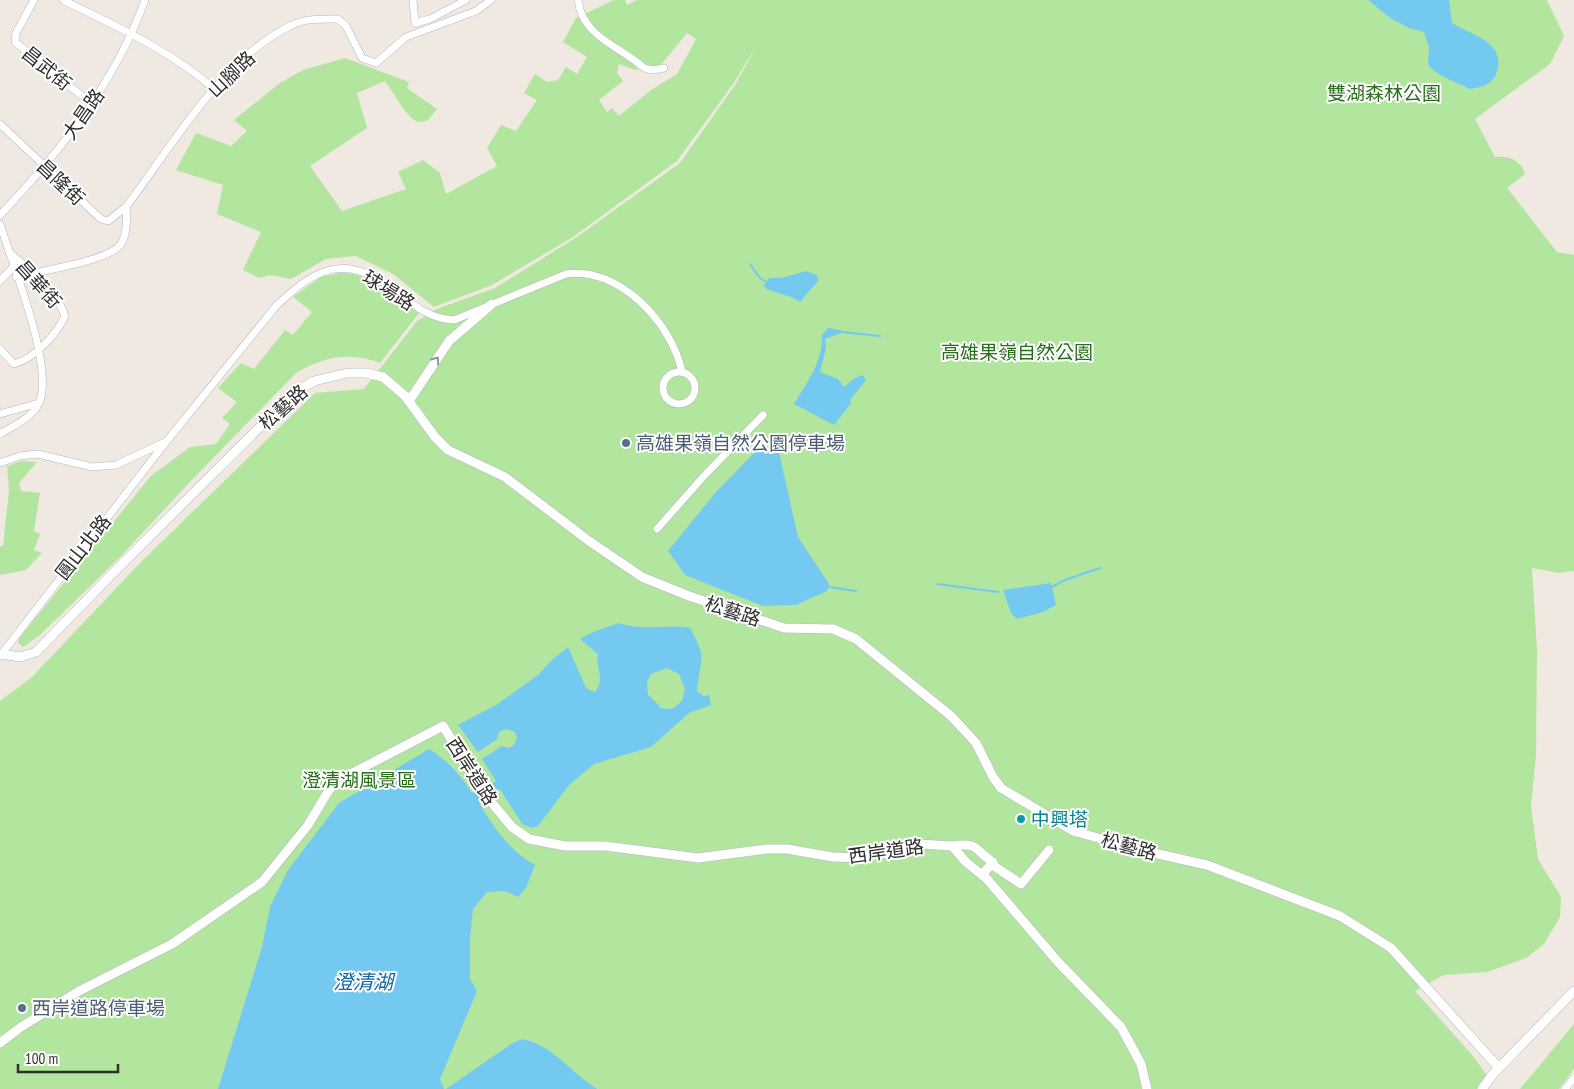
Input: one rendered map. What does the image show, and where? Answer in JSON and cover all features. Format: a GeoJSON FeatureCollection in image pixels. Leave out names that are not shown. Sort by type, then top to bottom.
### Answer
{"type":"FeatureCollection","features":[{"type":"Feature","properties":{"kind":"street","name":"昌武街"},"geometry":{"type":"LineString","coordinates":[[34,0],[16,33],[15,42],[92,104]]}},
{"type":"Feature","properties":{"kind":"street"},"geometry":{"type":"LineString","coordinates":[[63,0],[133,34],[200,77],[213,88]]}},
{"type":"Feature","properties":{"kind":"street","name":"大昌路"},"geometry":{"type":"LineString","coordinates":[[0,215],[45,168],[92,104],[122,56],[133,34],[145,0]]}},
{"type":"Feature","properties":{"kind":"street"},"geometry":{"type":"LineString","coordinates":[[413,0],[415,23],[430,19],[466,0]]}},
{"type":"Feature","properties":{"kind":"street","name":"山腳路"},"geometry":{"type":"LineString","coordinates":[[126,207],[213,88],[234,67],[293,24],[308,20],[338,19],[346,26],[362,58],[376,63],[406,37],[476,11],[490,0]]}},
{"type":"Feature","properties":{"kind":"street"},"geometry":{"type":"LineString","coordinates":[[578,0],[580,13],[593,32],[644,68],[652,70],[664,68]]}},
{"type":"Feature","properties":{"kind":"street","name":"昌隆街"},"geometry":{"type":"LineString","coordinates":[[0,124],[101,219],[108,221],[126,207]]}},
{"type":"Feature","properties":{"kind":"street"},"geometry":{"type":"LineString","coordinates":[[16,277],[66,267],[89,258],[109,255],[122,244],[127,219],[126,207]]}},
{"type":"Feature","properties":{"kind":"street"},"geometry":{"type":"LineString","coordinates":[[0,224],[39,349],[42,386],[39,403],[29,417],[0,434]]}},
{"type":"Feature","properties":{"kind":"street","name":"昌華街"},"geometry":{"type":"LineString","coordinates":[[0,349],[14,364],[24,361],[39,349],[65,316],[62,305],[34,273],[8,251]]}},
{"type":"Feature","properties":{"kind":"street"},"geometry":{"type":"LineString","coordinates":[[0,281],[13,267]]}},
{"type":"Feature","properties":{"kind":"street","name":"球場路"},"geometry":{"type":"LineString","coordinates":[[0,464],[20,456],[38,454],[92,467],[116,466],[166,442],[276,306],[295,288],[323,272],[337,267],[348,268],[369,275],[389,286],[424,312],[443,320],[454,320],[566,274],[579,272],[607,279],[637,299],[651,314],[673,346],[682,372],[693,382],[694,392],[684,402],[674,403],[663,392],[664,381],[672,373],[682,372]]}},
{"type":"Feature","properties":{"kind":"street"},"geometry":{"type":"LineString","coordinates":[[409,401],[449,341],[492,304]]}},
{"type":"Feature","properties":{"kind":"street","name":"松藝路"},"geometry":{"type":"LineString","coordinates":[[1,654],[20,657],[36,652],[295,392],[314,381],[346,373],[366,373],[383,377],[395,386],[409,401],[448,450],[505,478],[642,578],[784,628],[833,629],[856,639],[952,716],[976,743],[992,777],[1001,788],[1073,831],[1207,865],[1340,916],[1391,948],[1498,1068]]}},
{"type":"Feature","properties":{"kind":"street"},"geometry":{"type":"LineString","coordinates":[[395,386],[427,426]]}},
{"type":"Feature","properties":{"kind":"street"},"geometry":{"type":"LineString","coordinates":[[0,414],[39,403]]}},
{"type":"Feature","properties":{"kind":"street"},"geometry":{"type":"LineString","coordinates":[[657,529],[762,415]]}},
{"type":"Feature","properties":{"kind":"street","name":"圓山北路"},"geometry":{"type":"LineString","coordinates":[[1,654],[166,442]]}},
{"type":"Feature","properties":{"kind":"street","name":"西岸道路"},"geometry":{"type":"LineString","coordinates":[[0,1044],[20,1027],[79,991],[172,944],[262,882],[308,825],[329,790],[339,780],[443,726],[492,803],[512,827],[529,839],[565,846],[605,846],[698,858],[780,849],[833,857],[861,858],[920,844],[952,846],[965,844],[976,847],[993,862],[991,864],[1021,884],[1050,850]]}},
{"type":"Feature","properties":{"kind":"street"},"geometry":{"type":"LineString","coordinates":[[952,846],[966,862],[982,875],[1064,969],[1121,1027],[1141,1064],[1147,1089]]}},
{"type":"Feature","properties":{"kind":"street"},"geometry":{"type":"LineString","coordinates":[[982,875],[991,864]]}},
{"type":"Feature","properties":{"kind":"street"},"geometry":{"type":"LineString","coordinates":[[1482,1089],[1498,1068],[1574,991]]}},
{"type":"Feature","properties":{"kind":"street"},"geometry":{"type":"LineString","coordinates":[[1566,1089],[1574,1078]]}},
{"type":"Feature","properties":{"kind":"green space"},"geometry":{"type":"Polygon","coordinates":[[[614,0],[625,0],[627,5],[637,0],[1547,0],[1564,36],[1550,64],[1475,119],[1495,157],[1505,157],[1513,160],[1523,169],[1525,174],[1507,188],[1557,252],[1574,255],[1574,571],[1559,573],[1532,568],[1537,650],[1536,756],[1531,806],[1538,859],[1561,897],[1560,917],[1544,944],[1526,958],[1487,972],[1444,975],[1415,991],[1473,1056],[1487,1076],[1477,1089],[0,1089],[0,701],[31,678],[141,562],[315,393],[364,389],[417,321],[437,309],[495,288],[577,237],[680,163],[735,85],[758,44],[733,84],[677,161],[573,237],[492,285],[434,307],[393,274],[356,256],[326,259],[291,279],[270,275],[259,278],[243,270],[261,232],[217,214],[223,185],[176,170],[196,133],[231,146],[247,131],[234,120],[280,83],[303,70],[345,58],[409,82],[407,88],[437,109],[427,121],[417,122],[403,108],[385,81],[357,93],[367,128],[310,166],[342,211],[406,189],[398,172],[423,160],[440,173],[446,194],[497,166],[487,148],[501,125],[516,131],[537,100],[524,93],[535,74],[547,82],[558,80],[566,67],[577,74],[587,57],[563,42],[576,18],[614,0]],[[687,33],[660,66],[647,68],[598,35],[595,41],[598,37],[643,68],[635,70],[619,64],[617,73],[623,81],[599,100],[607,112],[612,108],[619,116],[651,90],[677,74],[696,39],[687,33]]]}},
{"type":"Feature","properties":{"kind":"green space"},"geometry":{"type":"Polygon","coordinates":[[[340,273],[362,276],[382,286],[419,313],[380,363],[358,357],[337,358],[316,363],[296,373],[121,556],[40,635],[23,647],[18,643],[20,637],[151,476],[190,447],[216,444],[230,424],[222,418],[237,402],[218,388],[241,363],[254,369],[285,330],[293,335],[312,312],[293,297],[321,277],[340,273]]]}},
{"type":"Feature","properties":{"kind":"green space"},"geometry":{"type":"Polygon","coordinates":[[[21,461],[37,462],[19,483],[21,491],[40,493],[34,531],[40,534],[34,550],[42,553],[26,570],[0,575],[0,546],[3,546],[9,490],[7,466],[21,461]]]}},
{"type":"Feature","properties":{"kind":"green space"},"geometry":{"type":"Polygon","coordinates":[[[1574,1024],[1574,1069],[1559,1089],[1520,1089],[1574,1024]]]}},
{"type":"Feature","properties":{"kind":"water"},"geometry":{"type":"Polygon","coordinates":[[[1368,0],[1449,0],[1452,23],[1485,40],[1497,53],[1499,62],[1493,80],[1478,88],[1469,89],[1436,72],[1428,64],[1429,47],[1424,32],[1409,28],[1390,18],[1368,0]]]}},
{"type":"Feature","properties":{"kind":"water"},"geometry":{"type":"Polygon","coordinates":[[[806,271],[818,276],[818,281],[800,302],[794,298],[766,289],[764,285],[769,278],[782,278],[806,271]]]}},
{"type":"Feature","properties":{"kind":"water"},"geometry":{"type":"Polygon","coordinates":[[[828,328],[841,330],[841,333],[825,339],[826,348],[820,372],[838,379],[844,387],[855,378],[863,375],[866,380],[834,425],[794,404],[817,363],[822,345],[822,335],[828,328]]]}},
{"type":"Feature","properties":{"kind":"water"},"geometry":{"type":"Polygon","coordinates":[[[758,449],[779,452],[798,537],[829,584],[827,591],[796,605],[763,606],[685,575],[668,551],[716,492],[758,449]]]}},
{"type":"Feature","properties":{"kind":"water"},"geometry":{"type":"Polygon","coordinates":[[[1051,583],[1056,605],[1043,612],[1017,619],[1011,613],[1003,590],[1051,583]]]}},
{"type":"Feature","properties":{"kind":"water","name":"澄清湖"},"geometry":{"type":"Polygon","coordinates":[[[619,623],[639,627],[672,626],[690,628],[701,653],[697,691],[703,696],[709,695],[711,705],[689,713],[651,747],[594,764],[569,785],[538,826],[532,828],[522,824],[500,789],[479,803],[510,846],[535,865],[526,888],[518,897],[505,891],[487,892],[473,909],[470,938],[470,979],[477,991],[440,1079],[444,1089],[218,1089],[262,947],[270,907],[288,870],[339,803],[429,749],[454,769],[472,793],[496,781],[482,759],[502,746],[509,748],[514,745],[517,738],[515,732],[506,729],[499,732],[497,739],[478,752],[458,725],[496,705],[538,675],[568,647],[586,688],[595,692],[600,682],[598,654],[580,639],[593,632],[619,623]],[[667,668],[651,674],[647,682],[648,695],[660,708],[672,709],[682,701],[685,689],[679,674],[667,668]]]}},
{"type":"Feature","properties":{"kind":"water"},"geometry":{"type":"Polygon","coordinates":[[[522,1039],[533,1042],[552,1053],[597,1089],[446,1089],[511,1044],[522,1039]]]}},
{"type":"Feature","properties":{"kind":"waterway"},"geometry":{"type":"LineString","coordinates":[[750,264],[760,278],[766,282]]}},
{"type":"Feature","properties":{"kind":"waterway"},"geometry":{"type":"LineString","coordinates":[[841,332],[880,336]]}},
{"type":"Feature","properties":{"kind":"waterway"},"geometry":{"type":"LineString","coordinates":[[1052,587],[1065,580],[1100,568]]}},
{"type":"Feature","properties":{"kind":"waterway"},"geometry":{"type":"LineString","coordinates":[[937,584],[998,592]]}},
{"type":"Feature","properties":{"kind":"waterway"},"geometry":{"type":"LineString","coordinates":[[828,587],[856,591]]}},
{"type":"Feature","properties":{"kind":"place","name":"高雄果嶺自然公園停車場"},"geometry":{"type":"Point","coordinates":[626,443]}},
{"type":"Feature","properties":{"kind":"place","name":"中興塔"},"geometry":{"type":"Point","coordinates":[1021,819]}},
{"type":"Feature","properties":{"kind":"place","name":"西岸道路停車場"},"geometry":{"type":"Point","coordinates":[22,1008]}},
{"type":"Feature","properties":{"kind":"park label","name":"雙湖森林公園"},"geometry":{"type":"Point","coordinates":[1384,93]}},
{"type":"Feature","properties":{"kind":"park label","name":"高雄果嶺自然公園"},"geometry":{"type":"Point","coordinates":[1017,352]}},
{"type":"Feature","properties":{"kind":"park label","name":"澄清湖風景區"},"geometry":{"type":"Point","coordinates":[359,780]}}]}
